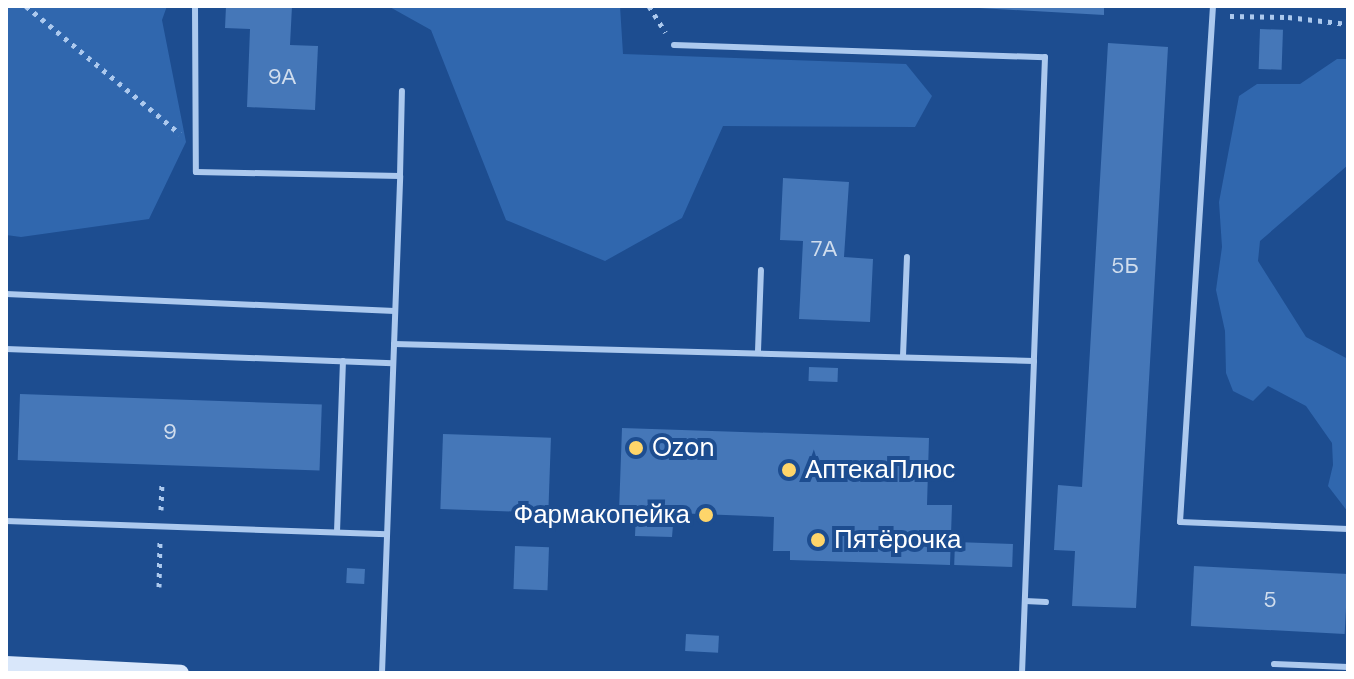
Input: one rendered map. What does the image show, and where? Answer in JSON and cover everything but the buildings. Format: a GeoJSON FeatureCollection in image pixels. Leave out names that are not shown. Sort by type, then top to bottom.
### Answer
{"type":"FeatureCollection","features":[{"type":"Feature","properties":{"kind":"main road"},"geometry":{"type":"LineString","coordinates":[[6,664],[181,673]]}},
{"type":"Feature","properties":{"kind":"lane"},"geometry":{"type":"LineString","coordinates":[[195,6],[196,172],[400,176]]}},
{"type":"Feature","properties":{"kind":"lane"},"geometry":{"type":"LineString","coordinates":[[1213,6],[1180,522],[1348,529]]}},
{"type":"Feature","properties":{"kind":"lane"},"geometry":{"type":"LineString","coordinates":[[674,45],[1045,57],[1022,673]]}},
{"type":"Feature","properties":{"kind":"lane"},"geometry":{"type":"LineString","coordinates":[[382,673],[402,91]]}},
{"type":"Feature","properties":{"kind":"lane"},"geometry":{"type":"LineString","coordinates":[[903,356],[907,257]]}},
{"type":"Feature","properties":{"kind":"lane"},"geometry":{"type":"LineString","coordinates":[[758,351],[761,270]]}},
{"type":"Feature","properties":{"kind":"lane"},"geometry":{"type":"LineString","coordinates":[[6,294],[395,311]]}},
{"type":"Feature","properties":{"kind":"lane"},"geometry":{"type":"LineString","coordinates":[[394,344],[758,351],[1034,361]]}},
{"type":"Feature","properties":{"kind":"lane"},"geometry":{"type":"LineString","coordinates":[[6,349],[393,363]]}},
{"type":"Feature","properties":{"kind":"lane"},"geometry":{"type":"LineString","coordinates":[[337,532],[343,361]]}},
{"type":"Feature","properties":{"kind":"lane"},"geometry":{"type":"LineString","coordinates":[[6,521],[387,534]]}},
{"type":"Feature","properties":{"kind":"lane"},"geometry":{"type":"LineString","coordinates":[[1025,601],[1046,602]]}},
{"type":"Feature","properties":{"kind":"lane"},"geometry":{"type":"LineString","coordinates":[[1274,664],[1348,667]]}},
{"type":"Feature","properties":{"kind":"path"},"geometry":{"type":"LineString","coordinates":[[26,6],[196,147]]}},
{"type":"Feature","properties":{"kind":"path"},"geometry":{"type":"LineString","coordinates":[[649,6],[674,45]]}},
{"type":"Feature","properties":{"kind":"path"},"geometry":{"type":"LineString","coordinates":[[1212,15],[1288,17],[1348,24]]}},
{"type":"Feature","properties":{"kind":"shaded area"},"geometry":{"type":"Polygon","coordinates":[[[6,6],[167,6],[162,20],[186,142],[149,219],[21,237],[6,235],[6,6]]]}},
{"type":"Feature","properties":{"kind":"shaded area"},"geometry":{"type":"Polygon","coordinates":[[[388,6],[620,6],[623,54],[906,64],[932,96],[915,127],[723,126],[682,218],[605,261],[506,220],[431,30],[388,6]]]}},
{"type":"Feature","properties":{"kind":"shaded area"},"geometry":{"type":"Polygon","coordinates":[[[1337,59],[1348,59],[1348,165],[1260,241],[1258,261],[1306,337],[1348,359],[1348,512],[1328,486],[1333,465],[1332,443],[1306,406],[1268,386],[1253,401],[1233,391],[1226,373],[1225,331],[1216,290],[1222,247],[1219,202],[1239,96],[1257,84],[1300,84],[1337,59]]]}},
{"type":"Feature","properties":{"kind":"place","name":"Ozon"},"geometry":{"type":"Point","coordinates":[636,448]}},
{"type":"Feature","properties":{"kind":"place","name":"АптекаПлюс"},"geometry":{"type":"Point","coordinates":[789,470]}},
{"type":"Feature","properties":{"kind":"place","name":"Фармакопейка"},"geometry":{"type":"Point","coordinates":[706,515]}},
{"type":"Feature","properties":{"kind":"place","name":"Пятёрочка"},"geometry":{"type":"Point","coordinates":[818,540]}}]}
